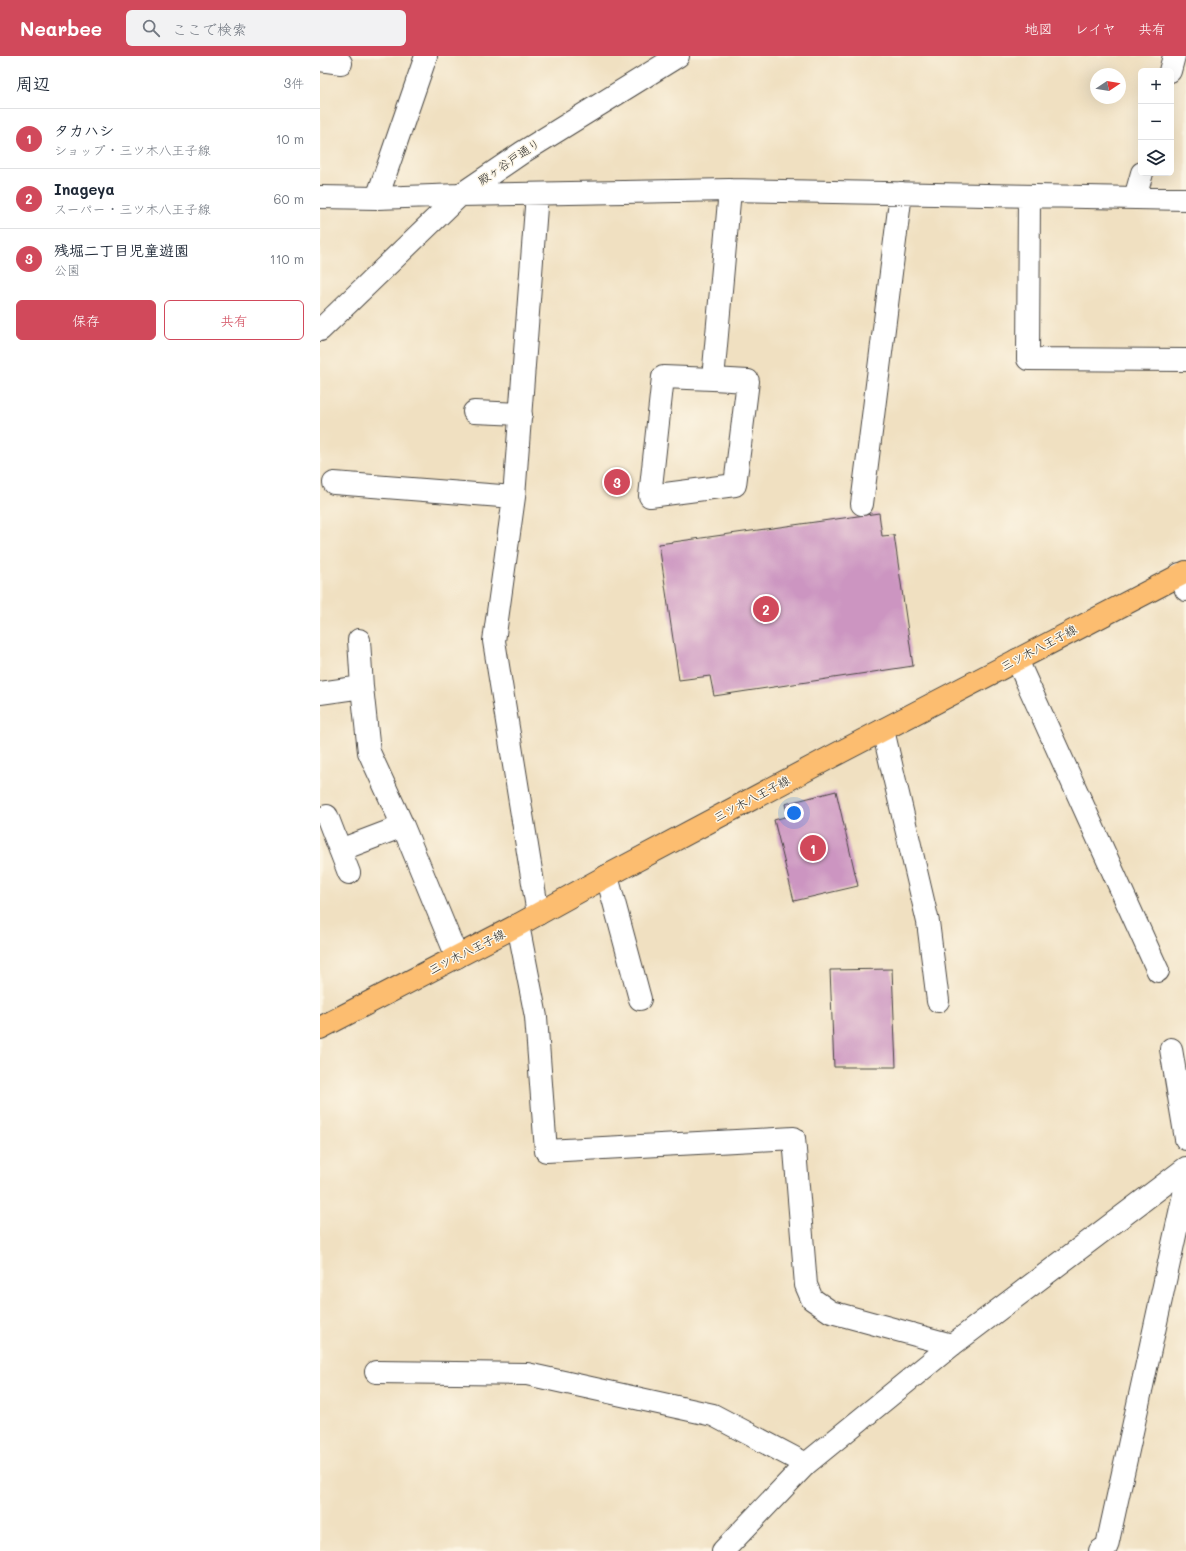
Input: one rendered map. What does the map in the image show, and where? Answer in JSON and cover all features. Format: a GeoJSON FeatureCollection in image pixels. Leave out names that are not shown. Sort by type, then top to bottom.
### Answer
{"type":"FeatureCollection","features":[{"type":"Feature","properties":{"kind":"main road","name":"三ツ木八王子線"},"geometry":{"type":"LineString","coordinates":[[320,1028],[518,925],[607,876],[1017,660],[1184,579]]}},
{"type":"Feature","properties":{"kind":"street"},"geometry":{"type":"LineString","coordinates":[[376,198],[426,56]]}},
{"type":"Feature","properties":{"kind":"street","name":"殿ヶ谷戸通り"},"geometry":{"type":"LineString","coordinates":[[320,330],[460,195],[523,152],[678,56]]}},
{"type":"Feature","properties":{"kind":"street"},"geometry":{"type":"LineString","coordinates":[[1171,68],[1174,56]]}},
{"type":"Feature","properties":{"kind":"street"},"geometry":{"type":"LineString","coordinates":[[320,60],[342,63]]}},
{"type":"Feature","properties":{"kind":"street"},"geometry":{"type":"LineString","coordinates":[[1135,198],[1141,176]]}},
{"type":"Feature","properties":{"kind":"street"},"geometry":{"type":"LineString","coordinates":[[320,197],[376,198],[730,190],[1186,199]]}},
{"type":"Feature","properties":{"kind":"street"},"geometry":{"type":"LineString","coordinates":[[712,379],[730,190]]}},
{"type":"Feature","properties":{"kind":"street"},"geometry":{"type":"LineString","coordinates":[[862,504],[901,193]]}},
{"type":"Feature","properties":{"kind":"street"},"geometry":{"type":"LineString","coordinates":[[537,194],[514,497],[494,641],[538,914]]}},
{"type":"Feature","properties":{"kind":"street"},"geometry":{"type":"LineString","coordinates":[[1029,196],[1028,359],[1186,360]]}},
{"type":"Feature","properties":{"kind":"street"},"geometry":{"type":"LineString","coordinates":[[663,377],[712,379],[748,382],[735,485],[650,496],[663,377]]}},
{"type":"Feature","properties":{"kind":"street"},"geometry":{"type":"LineString","coordinates":[[474,412],[521,414]]}},
{"type":"Feature","properties":{"kind":"street"},"geometry":{"type":"LineString","coordinates":[[334,484],[514,497]]}},
{"type":"Feature","properties":{"kind":"street"},"geometry":{"type":"LineString","coordinates":[[359,640],[369,752],[403,826],[457,957]]}},
{"type":"Feature","properties":{"kind":"street"},"geometry":{"type":"LineString","coordinates":[[1017,660],[1158,971]]}},
{"type":"Feature","properties":{"kind":"street"},"geometry":{"type":"LineString","coordinates":[[320,693],[362,687]]}},
{"type":"Feature","properties":{"kind":"street"},"geometry":{"type":"LineString","coordinates":[[883,730],[928,922],[938,1002]]}},
{"type":"Feature","properties":{"kind":"street"},"geometry":{"type":"LineString","coordinates":[[327,816],[349,873]]}},
{"type":"Feature","properties":{"kind":"street"},"geometry":{"type":"LineString","coordinates":[[340,850],[403,826]]}},
{"type":"Feature","properties":{"kind":"street"},"geometry":{"type":"LineString","coordinates":[[607,876],[640,999]]}},
{"type":"Feature","properties":{"kind":"street"},"geometry":{"type":"LineString","coordinates":[[518,925],[536,1017],[546,1151],[794,1138],[806,1285],[812,1299],[831,1312],[952,1345]]}},
{"type":"Feature","properties":{"kind":"street"},"geometry":{"type":"LineString","coordinates":[[1171,1049],[1186,1139]]}},
{"type":"Feature","properties":{"kind":"street"},"geometry":{"type":"LineString","coordinates":[[723,1551],[806,1464],[952,1345],[1186,1168]]}},
{"type":"Feature","properties":{"kind":"street"},"geometry":{"type":"LineString","coordinates":[[1100,1551],[1107,1546],[1186,1185]]}},
{"type":"Feature","properties":{"kind":"street"},"geometry":{"type":"LineString","coordinates":[[376,1372],[527,1374],[713,1415],[806,1464]]}},
{"type":"Feature","properties":{"kind":"building"},"geometry":{"type":"Polygon","coordinates":[[[879,513],[882,536],[894,535],[913,666],[714,696],[710,676],[679,680],[659,544],[879,513]]]}},
{"type":"Feature","properties":{"kind":"building"},"geometry":{"type":"Polygon","coordinates":[[[836,791],[858,886],[794,901],[774,820],[788,816],[785,804],[836,791]]]}},
{"type":"Feature","properties":{"kind":"building"},"geometry":{"type":"Polygon","coordinates":[[[892,969],[896,1067],[834,1067],[830,970],[892,969]]]}},
{"type":"Feature","properties":{"kind":"place","name":"残堀二丁目児童遊園"},"geometry":{"type":"Point","coordinates":[617,482]}},
{"type":"Feature","properties":{"kind":"place","name":"Inageya"},"geometry":{"type":"Point","coordinates":[766,609]}},
{"type":"Feature","properties":{"kind":"place","name":"タカハシ"},"geometry":{"type":"Point","coordinates":[813,848]}}]}
